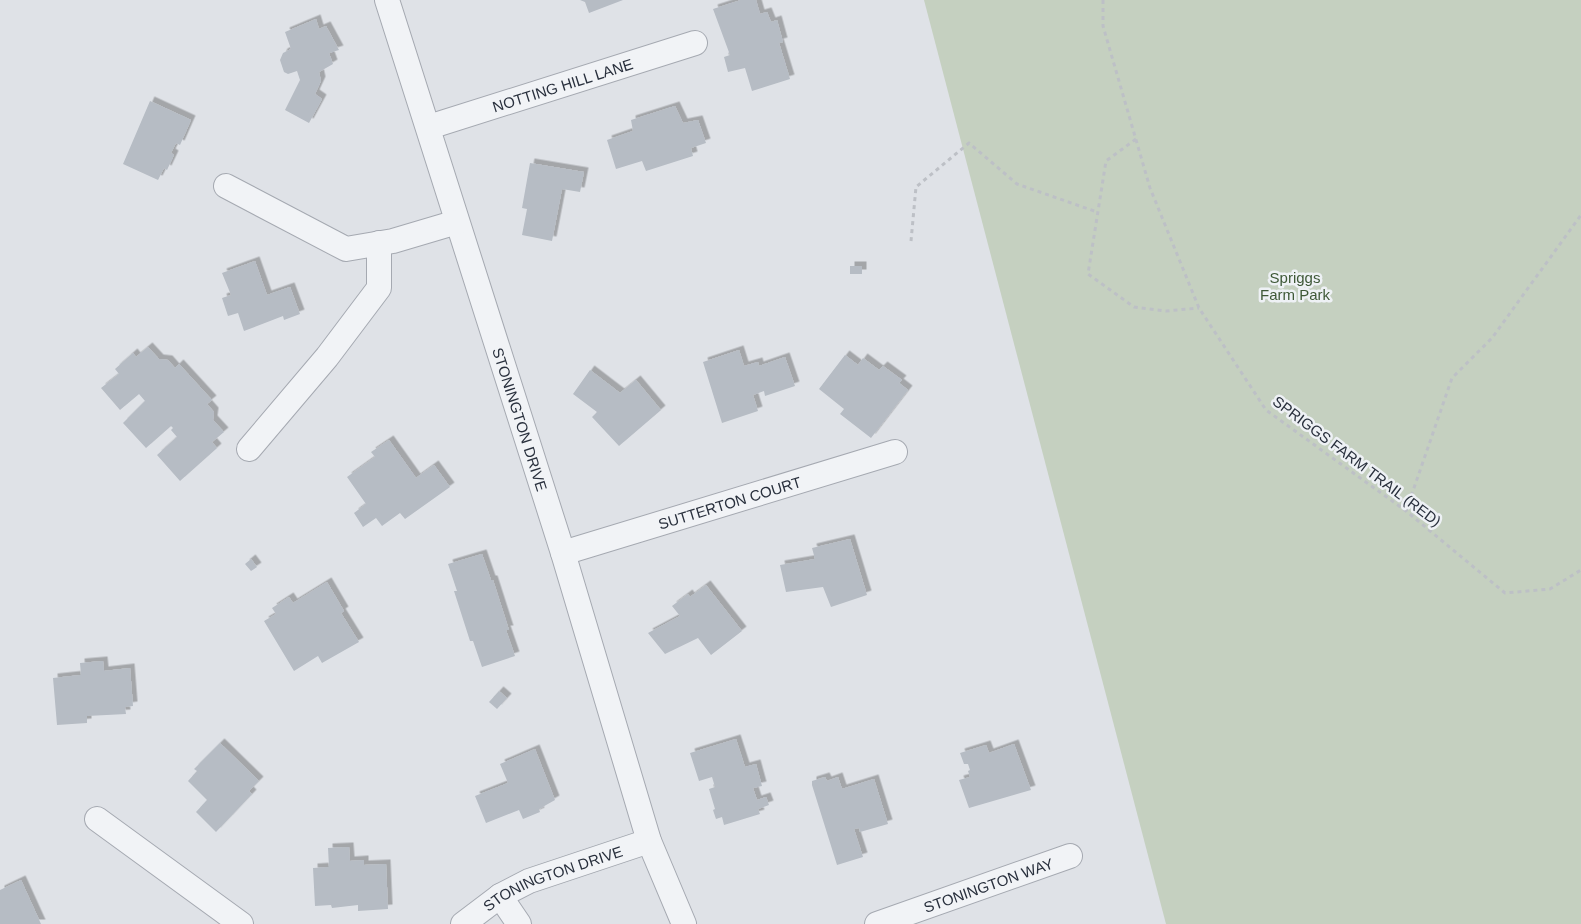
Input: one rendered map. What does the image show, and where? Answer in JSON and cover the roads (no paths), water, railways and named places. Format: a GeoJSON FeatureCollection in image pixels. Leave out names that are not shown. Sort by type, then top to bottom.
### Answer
{"type":"FeatureCollection","features":[{"type":"Feature","properties":{"kind":"street","name":"STONINGTON DRIVE"},"geometry":{"type":"LineString","coordinates":[[387,0],[429,127],[457,222],[563,553],[649,841],[684,924]]}},
{"type":"Feature","properties":{"kind":"street","name":"NOTTING HILL LANE"},"geometry":{"type":"LineString","coordinates":[[429,127],[695,43]]}},
{"type":"Feature","properties":{"kind":"street"},"geometry":{"type":"LineString","coordinates":[[226,186],[346,249],[379,243],[457,222]]}},
{"type":"Feature","properties":{"kind":"street"},"geometry":{"type":"LineString","coordinates":[[249,449],[326,357],[379,288],[379,243]]}},
{"type":"Feature","properties":{"kind":"street","name":"SUTTERTON COURT"},"geometry":{"type":"LineString","coordinates":[[563,553],[895,452]]}},
{"type":"Feature","properties":{"kind":"street"},"geometry":{"type":"LineString","coordinates":[[97,819],[241,924]]}},
{"type":"Feature","properties":{"kind":"street","name":"STONINGTON DRIVE"},"geometry":{"type":"LineString","coordinates":[[464,924],[500,896],[530,881],[649,841]]}},
{"type":"Feature","properties":{"kind":"street","name":"STONINGTON WAY"},"geometry":{"type":"LineString","coordinates":[[877,924],[1070,856]]}},
{"type":"Feature","properties":{"kind":"street"},"geometry":{"type":"LineString","coordinates":[[500,896],[519,924]]}},
{"type":"Feature","properties":{"kind":"park label","name":"Spriggs Farm Park"},"geometry":{"type":"Point","coordinates":[1295,286]}}]}
